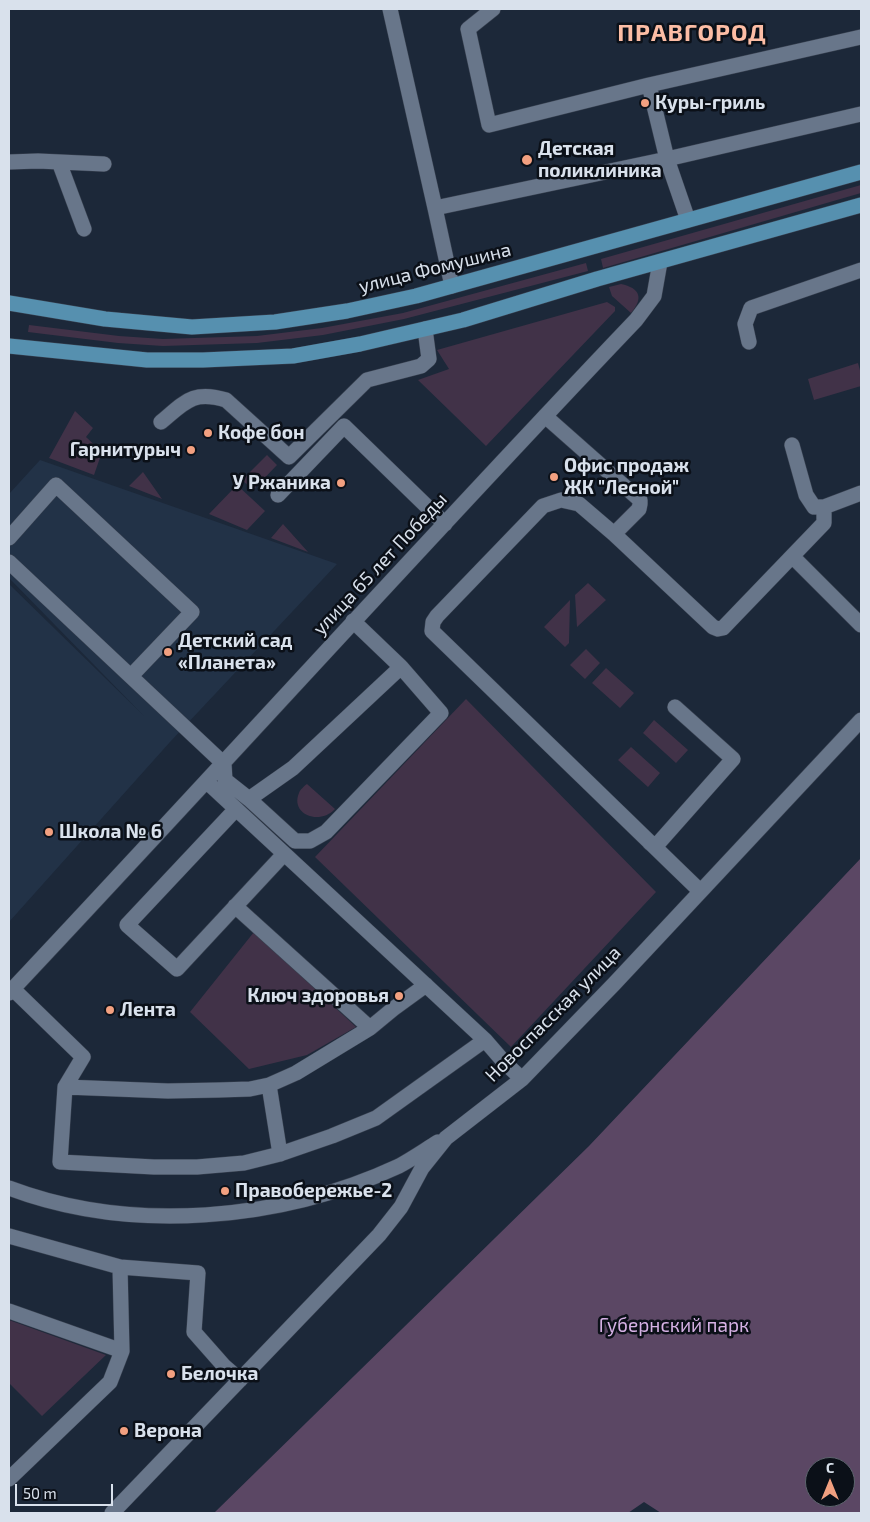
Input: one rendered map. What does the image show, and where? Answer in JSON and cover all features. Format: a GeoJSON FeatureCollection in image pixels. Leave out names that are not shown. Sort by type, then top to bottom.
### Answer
{"type":"FeatureCollection","features":[{"type":"Feature","properties":{"kind":"main road","name":"улица Фомушина"},"geometry":{"type":"LineString","coordinates":[[9,303],[105,319],[192,327],[275,322],[346,311],[416,296],[861,172]]}},
{"type":"Feature","properties":{"kind":"main road"},"geometry":{"type":"LineString","coordinates":[[9,346],[147,360],[203,360],[293,356],[360,344],[463,320],[597,279],[861,206]]}},
{"type":"Feature","properties":{"kind":"street"},"geometry":{"type":"LineString","coordinates":[[390,9],[452,286]]}},
{"type":"Feature","properties":{"kind":"street"},"geometry":{"type":"LineString","coordinates":[[494,9],[468,29],[489,124],[649,85],[861,37]]}},
{"type":"Feature","properties":{"kind":"street"},"geometry":{"type":"LineString","coordinates":[[649,85],[667,159],[688,220]]}},
{"type":"Feature","properties":{"kind":"street"},"geometry":{"type":"LineString","coordinates":[[435,208],[667,159],[861,114]]}},
{"type":"Feature","properties":{"kind":"street"},"geometry":{"type":"LineString","coordinates":[[9,162],[104,164]]}},
{"type":"Feature","properties":{"kind":"street"},"geometry":{"type":"LineString","coordinates":[[59,162],[84,229]]}},
{"type":"Feature","properties":{"kind":"street","name":"улица 65 лет Победы"},"geometry":{"type":"LineString","coordinates":[[11,991],[224,764],[353,621],[636,320],[654,296],[660,262]]}},
{"type":"Feature","properties":{"kind":"street"},"geometry":{"type":"LineString","coordinates":[[750,342],[745,324],[752,308],[861,270]]}},
{"type":"Feature","properties":{"kind":"street"},"geometry":{"type":"LineString","coordinates":[[161,422],[187,400],[200,396],[214,396],[226,400],[289,457],[367,380],[421,366],[427,362],[429,359],[425,329]]}},
{"type":"Feature","properties":{"kind":"street"},"geometry":{"type":"LineString","coordinates":[[545,416],[640,500],[639,509],[614,534]]}},
{"type":"Feature","properties":{"kind":"street"},"geometry":{"type":"LineString","coordinates":[[278,495],[344,426],[445,524]]}},
{"type":"Feature","properties":{"kind":"street"},"geometry":{"type":"LineString","coordinates":[[792,445],[806,495],[814,507],[824,507],[861,493]]}},
{"type":"Feature","properties":{"kind":"street"},"geometry":{"type":"LineString","coordinates":[[9,538],[56,485],[192,612],[131,676]]}},
{"type":"Feature","properties":{"kind":"street"},"geometry":{"type":"LineString","coordinates":[[700,891],[432,631],[433,622],[543,506],[561,500],[579,504],[614,534],[712,627],[723,628],[824,523],[824,507]]}},
{"type":"Feature","properties":{"kind":"street"},"geometry":{"type":"LineString","coordinates":[[793,557],[861,625]]}},
{"type":"Feature","properties":{"kind":"street"},"geometry":{"type":"LineString","coordinates":[[9,562],[224,764],[225,780],[295,841],[310,841],[326,832],[441,713],[401,667],[353,621]]}},
{"type":"Feature","properties":{"kind":"street"},"geometry":{"type":"LineString","coordinates":[[249,799],[293,768],[401,667]]}},
{"type":"Feature","properties":{"kind":"street"},"geometry":{"type":"LineString","coordinates":[[650,843],[655,847],[733,759],[675,707]]}},
{"type":"Feature","properties":{"kind":"street","name":"Новоспасская улица"},"geometry":{"type":"LineString","coordinates":[[112,1513],[379,1235],[401,1208],[422,1168],[446,1138],[522,1079],[614,984],[861,720]]}},
{"type":"Feature","properties":{"kind":"street"},"geometry":{"type":"LineString","coordinates":[[207,782],[485,1040],[522,1079]]}},
{"type":"Feature","properties":{"kind":"street"},"geometry":{"type":"LineString","coordinates":[[236,809],[127,925],[177,969],[284,854]]}},
{"type":"Feature","properties":{"kind":"street"},"geometry":{"type":"LineString","coordinates":[[235,906],[370,1028]]}},
{"type":"Feature","properties":{"kind":"street"},"geometry":{"type":"LineString","coordinates":[[65,1087],[211,1090],[250,1089],[269,1085],[296,1073],[370,1028],[426,986]]}},
{"type":"Feature","properties":{"kind":"street"},"geometry":{"type":"LineString","coordinates":[[11,991],[83,1057],[65,1087],[60,1162],[154,1167],[197,1167],[244,1163],[280,1154],[376,1118],[485,1040]]}},
{"type":"Feature","properties":{"kind":"street"},"geometry":{"type":"LineString","coordinates":[[269,1085],[280,1154]]}},
{"type":"Feature","properties":{"kind":"street"},"geometry":{"type":"LineString","coordinates":[[9,1188],[62,1203],[107,1212],[149,1216],[198,1215],[247,1210],[301,1200],[356,1183],[400,1165],[446,1138]]}},
{"type":"Feature","properties":{"kind":"street"},"geometry":{"type":"LineString","coordinates":[[9,1236],[120,1268],[198,1273],[194,1332],[224,1366],[240,1380]]}},
{"type":"Feature","properties":{"kind":"street"},"geometry":{"type":"LineString","coordinates":[[9,1479],[110,1382],[122,1351],[120,1268]]}},
{"type":"Feature","properties":{"kind":"street"},"geometry":{"type":"LineString","coordinates":[[9,1311],[122,1351]]}},
{"type":"Feature","properties":{"kind":"shaded area"},"geometry":{"type":"Polygon","coordinates":[[[861,185],[861,193],[603,268],[601,259],[861,185]]]}},
{"type":"Feature","properties":{"kind":"shaded area"},"geometry":{"type":"Polygon","coordinates":[[[586,263],[588,271],[404,319],[323,335],[257,343],[163,346],[118,343],[28,332],[29,325],[119,336],[163,339],[257,336],[322,328],[403,313],[586,263]]]}},
{"type":"Feature","properties":{"kind":"shaded area"},"geometry":{"type":"Polygon","coordinates":[[[621,284],[632,288],[638,294],[638,303],[631,313],[612,296],[609,287],[621,284]]]}},
{"type":"Feature","properties":{"kind":"shaded area"},"geometry":{"type":"Polygon","coordinates":[[[607,302],[615,307],[615,311],[486,446],[418,380],[449,369],[437,350],[607,302]]]}},
{"type":"Feature","properties":{"kind":"shaded area"},"geometry":{"type":"Polygon","coordinates":[[[858,363],[861,374],[861,386],[814,400],[808,379],[858,363]]]}},
{"type":"Feature","properties":{"kind":"shaded area"},"geometry":{"type":"Polygon","coordinates":[[[75,411],[93,428],[86,437],[102,452],[94,475],[49,458],[75,411]]]}},
{"type":"Feature","properties":{"kind":"shaded area"},"geometry":{"type":"Polygon","coordinates":[[[267,455],[277,465],[253,490],[242,480],[267,455]]]}},
{"type":"Feature","properties":{"kind":"shaded area","name":"Детский сад «Планета»"},"geometry":{"type":"Polygon","coordinates":[[[40,460],[337,564],[170,742],[9,922],[9,584],[144,716],[9,578],[9,494],[40,460]]]}},
{"type":"Feature","properties":{"kind":"shaded area"},"geometry":{"type":"Polygon","coordinates":[[[143,472],[162,499],[129,486],[143,472]]]}},
{"type":"Feature","properties":{"kind":"shaded area"},"geometry":{"type":"Polygon","coordinates":[[[237,485],[265,511],[247,530],[209,514],[237,485]]]}},
{"type":"Feature","properties":{"kind":"shaded area"},"geometry":{"type":"Polygon","coordinates":[[[283,524],[308,552],[271,538],[283,524]]]}},
{"type":"Feature","properties":{"kind":"shaded area"},"geometry":{"type":"Polygon","coordinates":[[[588,583],[606,600],[577,627],[575,595],[588,583]]]}},
{"type":"Feature","properties":{"kind":"shaded area"},"geometry":{"type":"Polygon","coordinates":[[[570,600],[569,643],[565,647],[544,627],[570,600]]]}},
{"type":"Feature","properties":{"kind":"shaded area"},"geometry":{"type":"Polygon","coordinates":[[[586,649],[600,663],[585,679],[570,665],[586,649]]]}},
{"type":"Feature","properties":{"kind":"shaded area"},"geometry":{"type":"Polygon","coordinates":[[[606,668],[634,693],[620,708],[592,683],[606,668]]]}},
{"type":"Feature","properties":{"kind":"shaded area"},"geometry":{"type":"Polygon","coordinates":[[[466,699],[656,892],[511,1047],[315,857],[466,699]]]}},
{"type":"Feature","properties":{"kind":"shaded area"},"geometry":{"type":"Polygon","coordinates":[[[654,720],[688,750],[676,763],[643,733],[654,720]]]}},
{"type":"Feature","properties":{"kind":"shaded area"},"geometry":{"type":"Polygon","coordinates":[[[631,747],[660,773],[648,787],[618,760],[631,747]]]}},
{"type":"Feature","properties":{"kind":"shaded area"},"geometry":{"type":"Polygon","coordinates":[[[307,784],[335,809],[321,817],[314,817],[302,812],[297,800],[302,788],[307,784]]]}},
{"type":"Feature","properties":{"kind":"shaded area"},"geometry":{"type":"Polygon","coordinates":[[[254,932],[356,1027],[307,1055],[249,1069],[190,1012],[254,932]]]}},
{"type":"Feature","properties":{"kind":"shaded area"},"geometry":{"type":"Polygon","coordinates":[[[9,1320],[106,1355],[42,1416],[9,1383],[9,1320]]]}},
{"type":"Feature","properties":{"kind":"green space","name":"Губернский парк"},"geometry":{"type":"Polygon","coordinates":[[[861,858],[861,1513],[661,1513],[644,1502],[628,1513],[214,1513],[589,1146],[861,858]]]}},
{"type":"Feature","properties":{"kind":"place","name":"Куры-гриль"},"geometry":{"type":"Point","coordinates":[645,103]}},
{"type":"Feature","properties":{"kind":"place","name":"Детская поликлиника"},"geometry":{"type":"Point","coordinates":[527,160]}},
{"type":"Feature","properties":{"kind":"place","name":"Кофе бон"},"geometry":{"type":"Point","coordinates":[208,433]}},
{"type":"Feature","properties":{"kind":"place","name":"Гарнитурыч"},"geometry":{"type":"Point","coordinates":[191,450]}},
{"type":"Feature","properties":{"kind":"place","name":"Офис продаж ЖК \"Лесной\""},"geometry":{"type":"Point","coordinates":[554,477]}},
{"type":"Feature","properties":{"kind":"place","name":"У Ржаника"},"geometry":{"type":"Point","coordinates":[341,483]}},
{"type":"Feature","properties":{"kind":"place","name":"Детский сад «Планета»"},"geometry":{"type":"Point","coordinates":[168,652]}},
{"type":"Feature","properties":{"kind":"place","name":"Школа № 6"},"geometry":{"type":"Point","coordinates":[49,832]}},
{"type":"Feature","properties":{"kind":"place","name":"Ключ здоровья"},"geometry":{"type":"Point","coordinates":[399,996]}},
{"type":"Feature","properties":{"kind":"place","name":"Лента"},"geometry":{"type":"Point","coordinates":[110,1010]}},
{"type":"Feature","properties":{"kind":"place","name":"Правобережье-2"},"geometry":{"type":"Point","coordinates":[225,1191]}},
{"type":"Feature","properties":{"kind":"place","name":"Белочка"},"geometry":{"type":"Point","coordinates":[171,1374]}},
{"type":"Feature","properties":{"kind":"place","name":"Верона"},"geometry":{"type":"Point","coordinates":[124,1431]}},
{"type":"Feature","properties":{"kind":"district","name":"ПРАВГОРОД"},"geometry":{"type":"Point","coordinates":[692,33]}}]}
